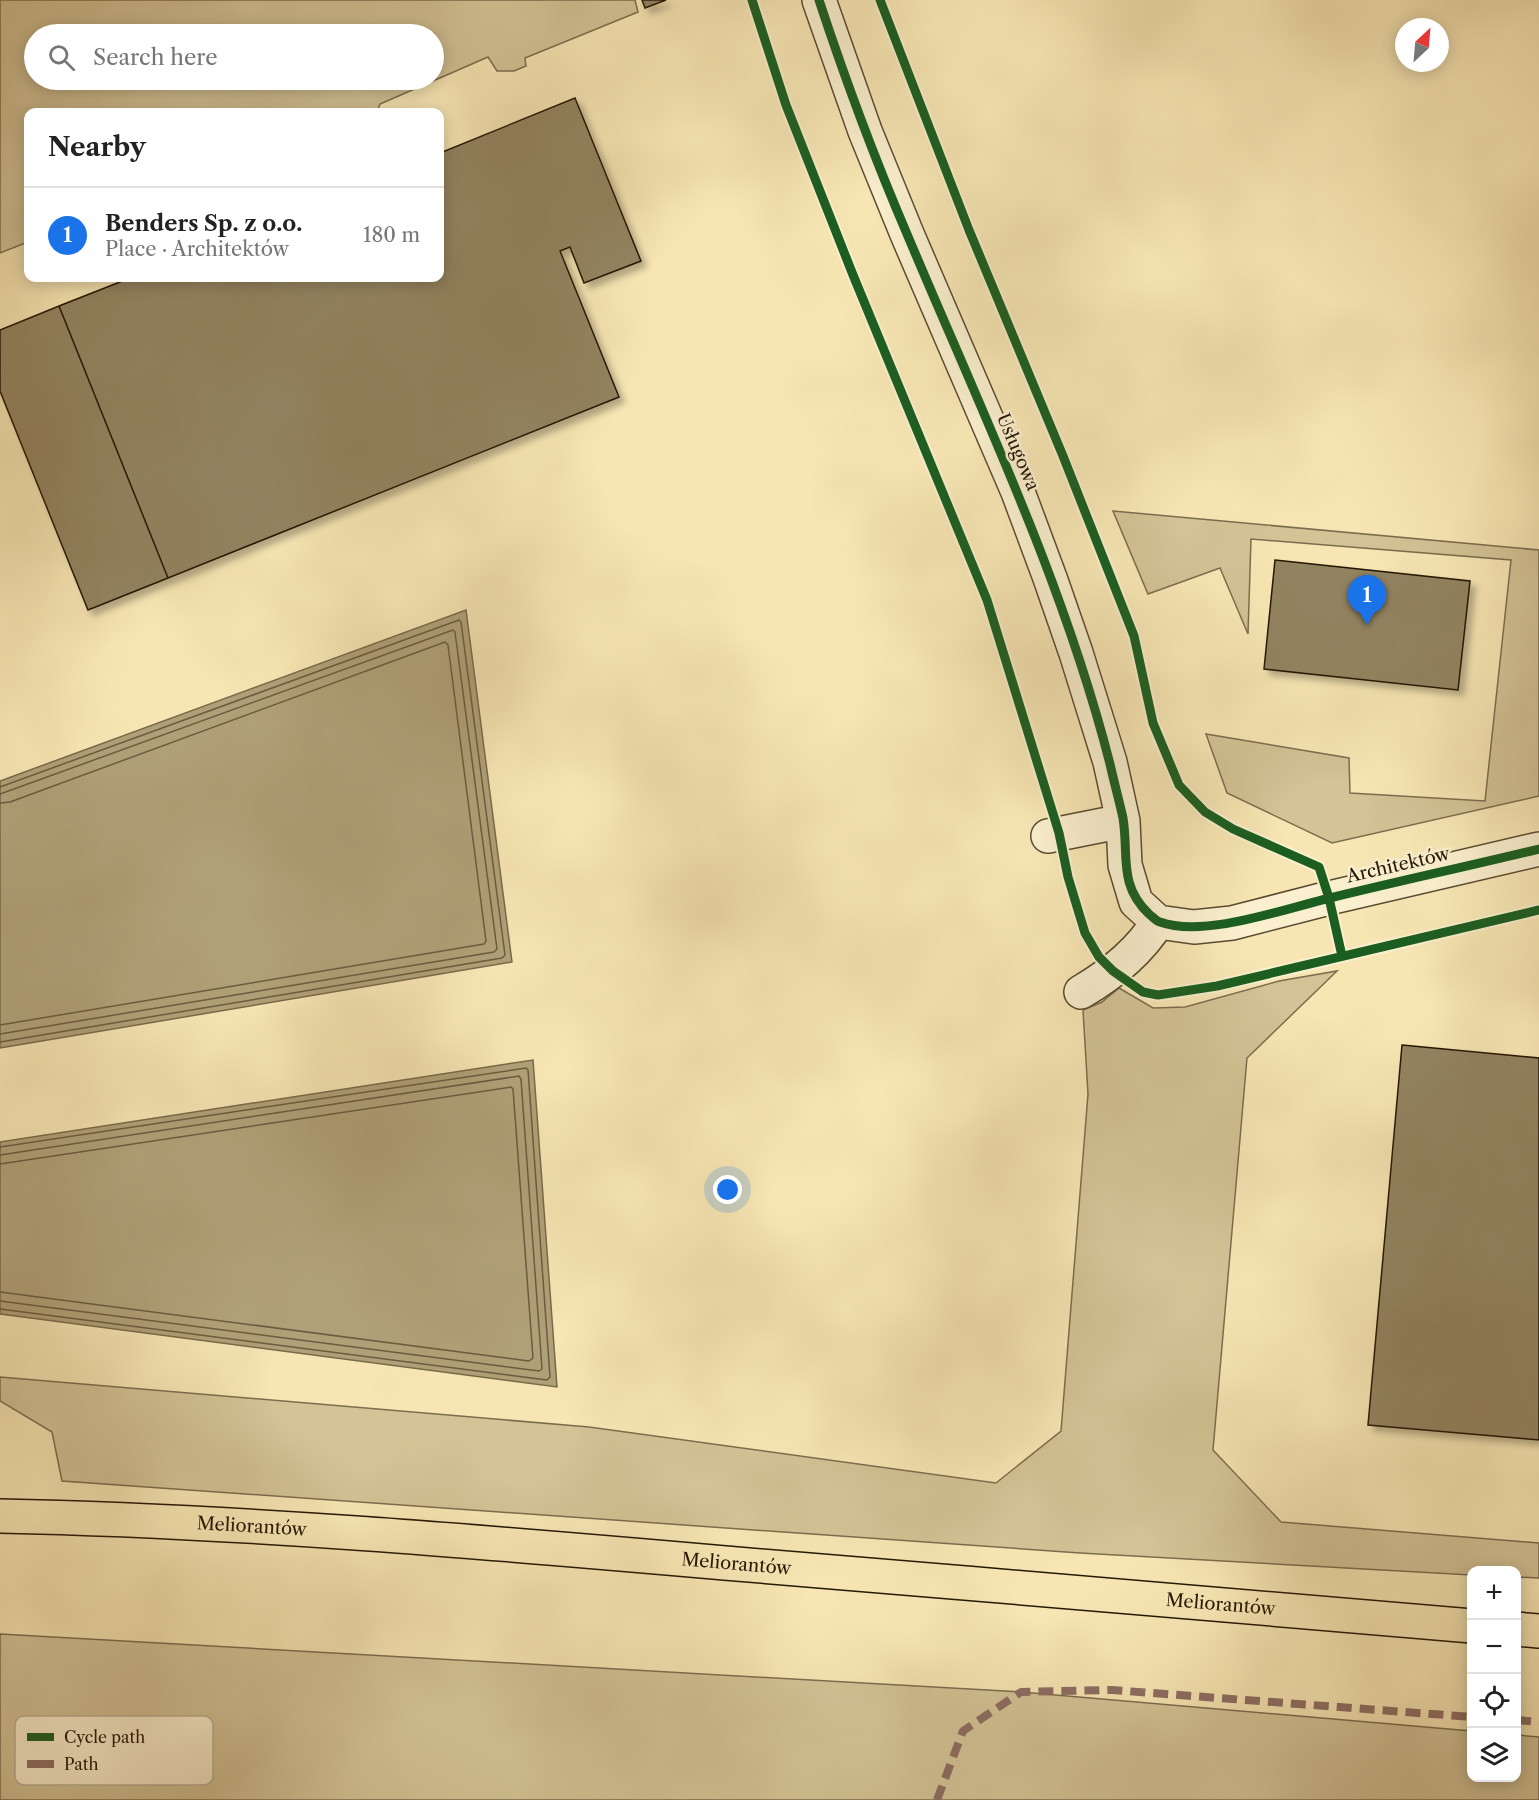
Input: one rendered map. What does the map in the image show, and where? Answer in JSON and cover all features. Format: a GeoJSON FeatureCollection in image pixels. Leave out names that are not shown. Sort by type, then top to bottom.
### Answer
{"type":"FeatureCollection","features":[{"type":"Feature","properties":{"kind":"main road","name":"Meliorantów"},"geometry":{"type":"LineString","coordinates":[[0,1516],[245,1525],[421,1537],[1467,1626]]}},
{"type":"Feature","properties":{"kind":"main road"},"geometry":{"type":"LineString","coordinates":[[1521,1629],[1539,1631]]}},
{"type":"Feature","properties":{"kind":"street","name":"Usługowa"},"geometry":{"type":"LineString","coordinates":[[819,0],[865,131],[1018,492],[1050,578],[1096,714],[1123,821],[1125,866],[1136,902],[1158,922]]}},
{"type":"Feature","properties":{"kind":"street"},"geometry":{"type":"LineString","coordinates":[[1048,836],[1123,821]]}},
{"type":"Feature","properties":{"kind":"street","name":"Architektów"},"geometry":{"type":"LineString","coordinates":[[1158,922],[1194,927],[1232,923],[1539,849]]}},
{"type":"Feature","properties":{"kind":"street"},"geometry":{"type":"LineString","coordinates":[[1081,992],[1106,978],[1150,934],[1158,922]]}},
{"type":"Feature","properties":{"kind":"shaded area"},"geometry":{"type":"Polygon","coordinates":[[[0,0],[635,0],[638,12],[525,58],[526,66],[514,71],[497,71],[488,57],[444,76],[444,24],[24,24],[24,90],[412,90],[380,104],[378,108],[24,108],[24,244],[0,253],[0,0]]]}},
{"type":"Feature","properties":{"kind":"shaded area"},"geometry":{"type":"Polygon","coordinates":[[[1113,511],[1539,550],[1539,796],[1332,843],[1227,793],[1206,734],[1349,758],[1350,793],[1485,801],[1511,560],[1251,539],[1248,634],[1220,568],[1148,594],[1113,511]]]}},
{"type":"Feature","properties":{"kind":"shaded area"},"geometry":{"type":"Polygon","coordinates":[[[1337,971],[1247,1058],[1213,1450],[1281,1522],[1539,1543],[1539,1578],[1521,1577],[1521,1566],[1467,1566],[1467,1575],[1080,1553],[62,1481],[52,1432],[0,1401],[0,1377],[589,1427],[996,1483],[1061,1431],[1088,1094],[1083,1010],[1102,1002],[1119,988],[1153,1008],[1185,1007],[1279,981],[1337,971]]]}},
{"type":"Feature","properties":{"kind":"shaded area"},"geometry":{"type":"Polygon","coordinates":[[[0,1634],[1021,1692],[1467,1731],[1467,1782],[1521,1782],[1521,1735],[1539,1737],[1539,1800],[0,1800],[0,1634]]]}},
{"type":"Feature","properties":{"kind":"water"},"geometry":{"type":"Polygon","coordinates":[[[466,610],[512,962],[0,1048],[0,781],[466,610]]]}},
{"type":"Feature","properties":{"kind":"water"},"geometry":{"type":"Polygon","coordinates":[[[533,1060],[557,1387],[0,1314],[0,1142],[533,1060]]]}},
{"type":"Feature","properties":{"kind":"building"},"geometry":{"type":"Polygon","coordinates":[[[642,0],[666,0],[645,8],[642,0]]]}},
{"type":"Feature","properties":{"kind":"building"},"geometry":{"type":"Polygon","coordinates":[[[575,98],[641,261],[584,283],[570,247],[560,251],[619,397],[168,578],[59,306],[120,282],[444,282],[444,151],[575,98]]]}},
{"type":"Feature","properties":{"kind":"building"},"geometry":{"type":"Polygon","coordinates":[[[59,306],[168,578],[88,610],[0,391],[0,330],[59,306]]]}},
{"type":"Feature","properties":{"kind":"building"},"geometry":{"type":"Polygon","coordinates":[[[1275,560],[1470,581],[1458,690],[1264,669],[1275,560]]]}},
{"type":"Feature","properties":{"kind":"building"},"geometry":{"type":"Polygon","coordinates":[[[1402,1045],[1539,1058],[1539,1440],[1368,1425],[1402,1045]]]}},
{"type":"Feature","properties":{"kind":"marked path"},"geometry":{"type":"LineString","coordinates":[[937,1800],[963,1731],[1021,1692],[1112,1690],[1467,1717]]}},
{"type":"Feature","properties":{"kind":"marked path"},"geometry":{"type":"LineString","coordinates":[[1521,1720],[1539,1722]]}},
{"type":"Feature","properties":{"kind":"cycle path"},"geometry":{"type":"LineString","coordinates":[[752,0],[786,105],[853,275],[987,600],[1059,833],[1068,877],[1085,933],[1099,957],[1113,971],[1143,992],[1158,995],[1217,986],[1539,910]]}},
{"type":"Feature","properties":{"kind":"cycle path"},"geometry":{"type":"LineString","coordinates":[[819,0],[883,176],[1018,495],[1069,628],[1110,764],[1123,818],[1129,881],[1139,903],[1160,922],[1199,927],[1268,915],[1539,849]]}},
{"type":"Feature","properties":{"kind":"cycle path"},"geometry":{"type":"LineString","coordinates":[[880,0],[969,230],[1063,456],[1134,636],[1153,723],[1179,785],[1205,812],[1233,829],[1319,867],[1329,898],[1342,956]]}},
{"type":"Feature","properties":{"kind":"place","name":"Benders Sp. z o.o."},"geometry":{"type":"Point","coordinates":[1367,625]}}]}
